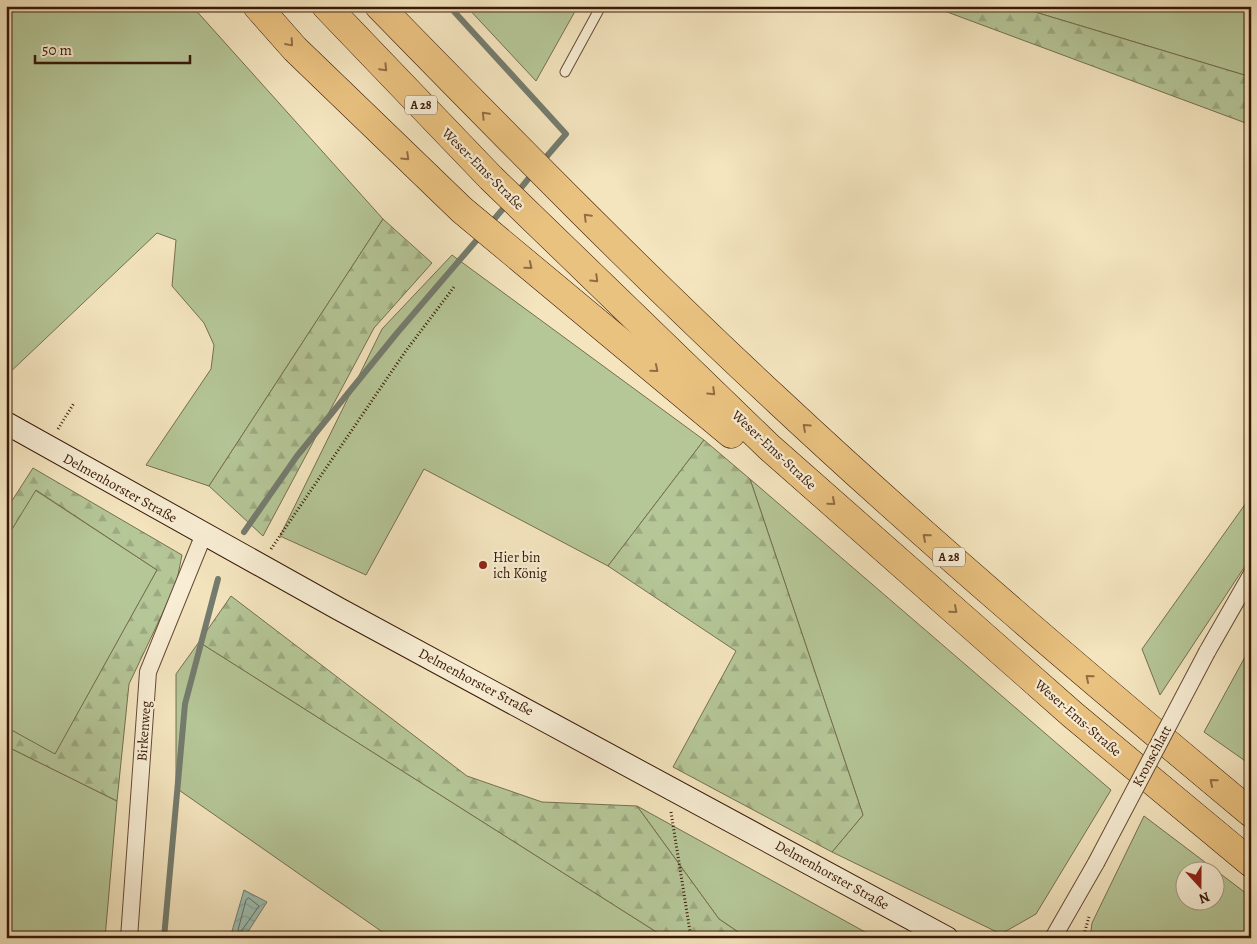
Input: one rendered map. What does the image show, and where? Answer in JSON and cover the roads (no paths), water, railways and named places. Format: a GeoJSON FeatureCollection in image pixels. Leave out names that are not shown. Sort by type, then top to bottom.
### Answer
{"type":"FeatureCollection","features":[{"type":"Feature","properties":{"kind":"highway"},"geometry":{"type":"LineString","coordinates":[[257,6],[295,49],[462,210],[740,441],[769,447]]}},
{"type":"Feature","properties":{"kind":"highway","name":"Weser-Ems-Straße"},"geometry":{"type":"LineString","coordinates":[[326,6],[522,209],[769,447],[1073,715],[1251,863]]}},
{"type":"Feature","properties":{"kind":"highway","name":"A 28"},"geometry":{"type":"LineString","coordinates":[[379,6],[519,150],[778,402],[1048,644],[1251,813]]}},
{"type":"Feature","properties":{"kind":"street","name":"Delmenhorster Straße"},"geometry":{"type":"LineString","coordinates":[[6,423],[260,565],[947,938]]}},
{"type":"Feature","properties":{"kind":"street","name":"Birkenweg"},"geometry":{"type":"LineString","coordinates":[[130,938],[148,672],[204,534]]}},
{"type":"Feature","properties":{"kind":"street","name":"Kronschlatt"},"geometry":{"type":"LineString","coordinates":[[1053,938],[1096,863],[1207,652],[1251,575]]}},
{"type":"Feature","properties":{"kind":"lane"},"geometry":{"type":"LineString","coordinates":[[565,72],[601,6]]}},
{"type":"Feature","properties":{"kind":"water"},"geometry":{"type":"Polygon","coordinates":[[[244,890],[267,902],[244,938],[230,938],[244,890]]]}},
{"type":"Feature","properties":{"kind":"waterway"},"geometry":{"type":"LineString","coordinates":[[449,6],[566,134],[541,163]]}},
{"type":"Feature","properties":{"kind":"waterway"},"geometry":{"type":"LineString","coordinates":[[516,194],[533,173]]}},
{"type":"Feature","properties":{"kind":"waterway"},"geometry":{"type":"LineString","coordinates":[[490,224],[508,203]]}},
{"type":"Feature","properties":{"kind":"waterway"},"geometry":{"type":"LineString","coordinates":[[244,532],[297,456],[397,333],[482,234]]}},
{"type":"Feature","properties":{"kind":"waterway"},"geometry":{"type":"LineString","coordinates":[[164,938],[185,704],[218,579]]}},
{"type":"Feature","properties":{"kind":"place","name":"Hier bin ich König"},"geometry":{"type":"Point","coordinates":[483,565]}}]}
